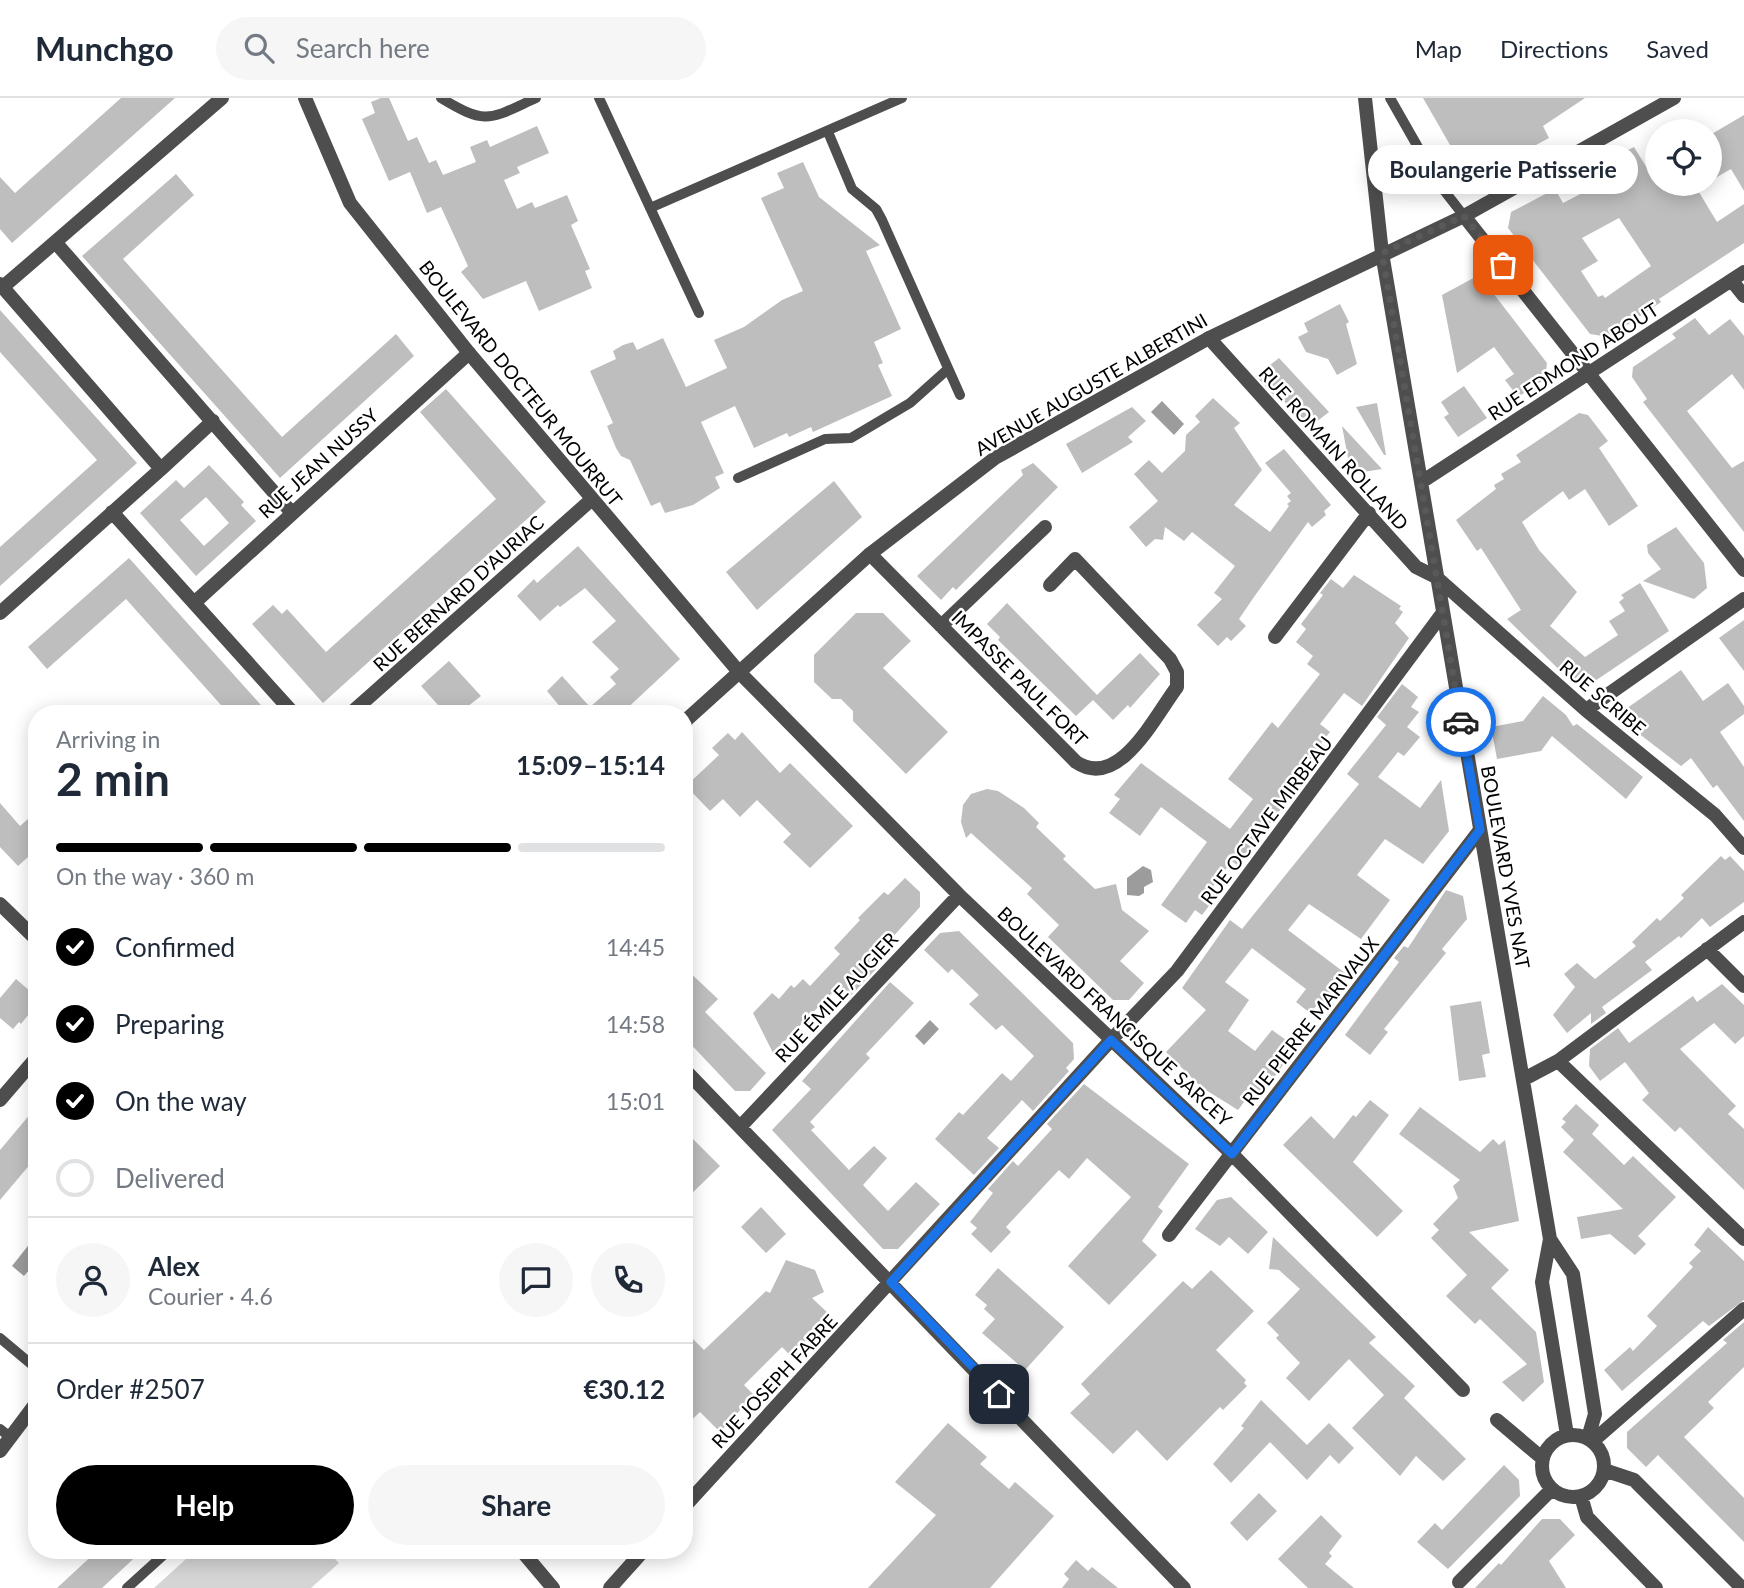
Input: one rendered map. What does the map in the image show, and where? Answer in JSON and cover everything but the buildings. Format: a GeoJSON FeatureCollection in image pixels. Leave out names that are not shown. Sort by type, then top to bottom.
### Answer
{"type":"FeatureCollection","features":[{"type":"Feature","properties":{"kind":"street"},"geometry":{"type":"LineString","coordinates":[[161,468],[1,286],[56,243],[222,98]]}},
{"type":"Feature","properties":{"kind":"street","name":"BOULEVARD DOCTEUR MOURRUT"},"geometry":{"type":"LineString","coordinates":[[306,98],[350,203],[469,353],[739,672]]}},
{"type":"Feature","properties":{"kind":"street","name":"BOULEVARD YVES NAT"},"geometry":{"type":"LineString","coordinates":[[1365,98],[1382,253],[1423,481],[1442,614],[1524,1079],[1549,1239],[1542,1282],[1567,1435]]}},
{"type":"Feature","properties":{"kind":"street","name":"AVENUE AUGUSTE ALBERTINI"},"geometry":{"type":"LineString","coordinates":[[693,714],[870,554],[995,458],[1209,338],[1464,216],[1674,98]]}},
{"type":"Feature","properties":{"kind":"street"},"geometry":{"type":"LineString","coordinates":[[1464,216],[1744,570]]}},
{"type":"Feature","properties":{"kind":"street"},"geometry":{"type":"LineString","coordinates":[[56,243],[292,513]]}},
{"type":"Feature","properties":{"kind":"street"},"geometry":{"type":"LineString","coordinates":[[1738,276],[1744,296]]}},
{"type":"Feature","properties":{"kind":"street","name":"RUE EDMOND ABOUT"},"geometry":{"type":"LineString","coordinates":[[1423,481],[1738,276]]}},
{"type":"Feature","properties":{"kind":"street","name":"RUE ROMAIN ROLLAND"},"geometry":{"type":"LineString","coordinates":[[1209,338],[1416,567],[1436,577]]}},
{"type":"Feature","properties":{"kind":"street","name":"RUE JEAN NUSSY"},"geometry":{"type":"LineString","coordinates":[[194,603],[469,353]]}},
{"type":"Feature","properties":{"kind":"street"},"geometry":{"type":"LineString","coordinates":[[0,613],[213,421]]}},
{"type":"Feature","properties":{"kind":"street","name":"RUE BERNARD D'AURIAC"},"geometry":{"type":"LineString","coordinates":[[360,705],[591,500]]}},
{"type":"Feature","properties":{"kind":"street"},"geometry":{"type":"LineString","coordinates":[[111,512],[286,705]]}},
{"type":"Feature","properties":{"kind":"street"},"geometry":{"type":"LineString","coordinates":[[1275,637],[1369,513]]}},
{"type":"Feature","properties":{"kind":"street"},"geometry":{"type":"LineString","coordinates":[[941,626],[1045,527]]}},
{"type":"Feature","properties":{"kind":"street","name":"IMPASSE PAUL FORT"},"geometry":{"type":"LineString","coordinates":[[870,554],[1076,762],[1094,771],[1106,769],[1122,760],[1177,687],[1177,672],[1170,659],[1075,559],[1050,585]]}},
{"type":"Feature","properties":{"kind":"street","name":"RUE SCRIBE"},"geometry":{"type":"LineString","coordinates":[[1436,577],[1586,710],[1715,815],[1744,848]]}},
{"type":"Feature","properties":{"kind":"street"},"geometry":{"type":"LineString","coordinates":[[1586,710],[1744,599]]}},
{"type":"Feature","properties":{"kind":"street","name":"RUE OCTAVE MIRBEAU"},"geometry":{"type":"LineString","coordinates":[[891,1282],[1177,971],[1442,614]]}},
{"type":"Feature","properties":{"kind":"street","name":"BOULEVARD FRANCISQUE SARCEY"},"geometry":{"type":"LineString","coordinates":[[739,672],[959,895],[1232,1154],[1463,1390]]}},
{"type":"Feature","properties":{"kind":"street","name":"RUE PIERRE MARIVAUX"},"geometry":{"type":"LineString","coordinates":[[1169,1235],[1480,830]]}},
{"type":"Feature","properties":{"kind":"street","name":"RUE ÉMILE AUGIER"},"geometry":{"type":"LineString","coordinates":[[741,1126],[959,895]]}},
{"type":"Feature","properties":{"kind":"street"},"geometry":{"type":"LineString","coordinates":[[0,904],[28,931]]}},
{"type":"Feature","properties":{"kind":"street"},"geometry":{"type":"LineString","coordinates":[[1524,1079],[1558,1061],[1744,922]]}},
{"type":"Feature","properties":{"kind":"street"},"geometry":{"type":"LineString","coordinates":[[1707,949],[1744,986]]}},
{"type":"Feature","properties":{"kind":"street"},"geometry":{"type":"LineString","coordinates":[[1558,1061],[1744,1239]]}},
{"type":"Feature","properties":{"kind":"street"},"geometry":{"type":"LineString","coordinates":[[0,1100],[28,1067]]}},
{"type":"Feature","properties":{"kind":"street"},"geometry":{"type":"LineString","coordinates":[[693,1078],[1184,1588]]}},
{"type":"Feature","properties":{"kind":"street","name":"BOULEVARD YVES NAT"},"geometry":{"type":"LineString","coordinates":[[1549,1239],[1573,1274],[1595,1414],[1590,1440]]}},
{"type":"Feature","properties":{"kind":"street","name":"RUE JOSEPH FABRE"},"geometry":{"type":"LineString","coordinates":[[693,1497],[891,1282]]}},
{"type":"Feature","properties":{"kind":"street"},"geometry":{"type":"LineString","coordinates":[[1590,1440],[1744,1309]]}},
{"type":"Feature","properties":{"kind":"street"},"geometry":{"type":"LineString","coordinates":[[0,1451],[5,1433],[28,1411]]}},
{"type":"Feature","properties":{"kind":"street"},"geometry":{"type":"LineString","coordinates":[[1497,1420],[1542,1458]]}},
{"type":"Feature","properties":{"kind":"street"},"geometry":{"type":"LineString","coordinates":[[1567,1435],[1590,1440],[1604,1460],[1604,1471],[1592,1490],[1581,1496],[1560,1495],[1552,1489],[1542,1469],[1542,1458],[1556,1439],[1567,1435]]}},
{"type":"Feature","properties":{"kind":"street"},"geometry":{"type":"LineString","coordinates":[[1604,1471],[1634,1480],[1742,1588]]}},
{"type":"Feature","properties":{"kind":"street"},"geometry":{"type":"LineString","coordinates":[[1459,1582],[1552,1489]]}},
{"type":"Feature","properties":{"kind":"street"},"geometry":{"type":"LineString","coordinates":[[1581,1496],[1587,1517],[1656,1588]]}},
{"type":"Feature","properties":{"kind":"street"},"geometry":{"type":"LineString","coordinates":[[529,1559],[553,1588]]}},
{"type":"Feature","properties":{"kind":"street"},"geometry":{"type":"LineString","coordinates":[[610,1588],[636,1559]]}},
{"type":"Feature","properties":{"kind":"lane"},"geometry":{"type":"LineString","coordinates":[[441,98],[479,118],[492,117],[536,98]]}},
{"type":"Feature","properties":{"kind":"lane"},"geometry":{"type":"LineString","coordinates":[[599,98],[699,313]]}},
{"type":"Feature","properties":{"kind":"lane"},"geometry":{"type":"LineString","coordinates":[[650,208],[902,98]]}},
{"type":"Feature","properties":{"kind":"lane"},"geometry":{"type":"LineString","coordinates":[[1390,98],[1439,184],[1464,216]]}},
{"type":"Feature","properties":{"kind":"lane"},"geometry":{"type":"LineString","coordinates":[[828,132],[852,189],[876,209],[882,220],[960,395]]}},
{"type":"Feature","properties":{"kind":"lane"},"geometry":{"type":"LineString","coordinates":[[738,478],[825,439],[851,438],[910,403],[948,369]]}},
{"type":"Feature","properties":{"kind":"lane"},"geometry":{"type":"LineString","coordinates":[[0,1338],[28,1361]]}},
{"type":"Feature","properties":{"kind":"lane"},"geometry":{"type":"LineString","coordinates":[[127,1588],[159,1559]]}},
{"type":"Feature","properties":{"kind":"shaded area"},"geometry":{"type":"Polygon","coordinates":[[[1162,401],[1184,424],[1174,435],[1151,412],[1162,401]]]}},
{"type":"Feature","properties":{"kind":"shaded area"},"geometry":{"type":"Polygon","coordinates":[[[1143,866],[1151,870],[1153,882],[1144,887],[1144,893],[1139,896],[1127,895],[1127,878],[1143,866]]]}},
{"type":"Feature","properties":{"kind":"shaded area"},"geometry":{"type":"Polygon","coordinates":[[[930,1020],[939,1029],[924,1045],[915,1036],[930,1020]]]}},
{"type":"Feature","properties":{"kind":"shaded area"},"geometry":{"type":"Polygon","coordinates":[[[28,1246],[28,1271],[24,1276],[12,1266],[28,1246]]]}},
{"type":"Feature","properties":{"kind":"shaded area"},"geometry":{"type":"Polygon","coordinates":[[[186,1559],[335,1559],[339,1563],[311,1588],[154,1588],[186,1559]]]}},
{"type":"Feature","properties":{"kind":"way so far"},"geometry":{"type":"LineString","coordinates":[[1461,722],[1423,481],[1382,253],[1464,216],[1503,265]]}},
{"type":"Feature","properties":{"kind":"place","name":"Boulangerie Patisserie"},"geometry":{"type":"Point","coordinates":[1503,265]}},
{"type":"Feature","properties":{"kind":"route"},"geometry":{"type":"LineString","coordinates":[[999,1394],[891,1282],[1111,1040],[1232,1154],[1480,830],[1461,722]]}}]}
